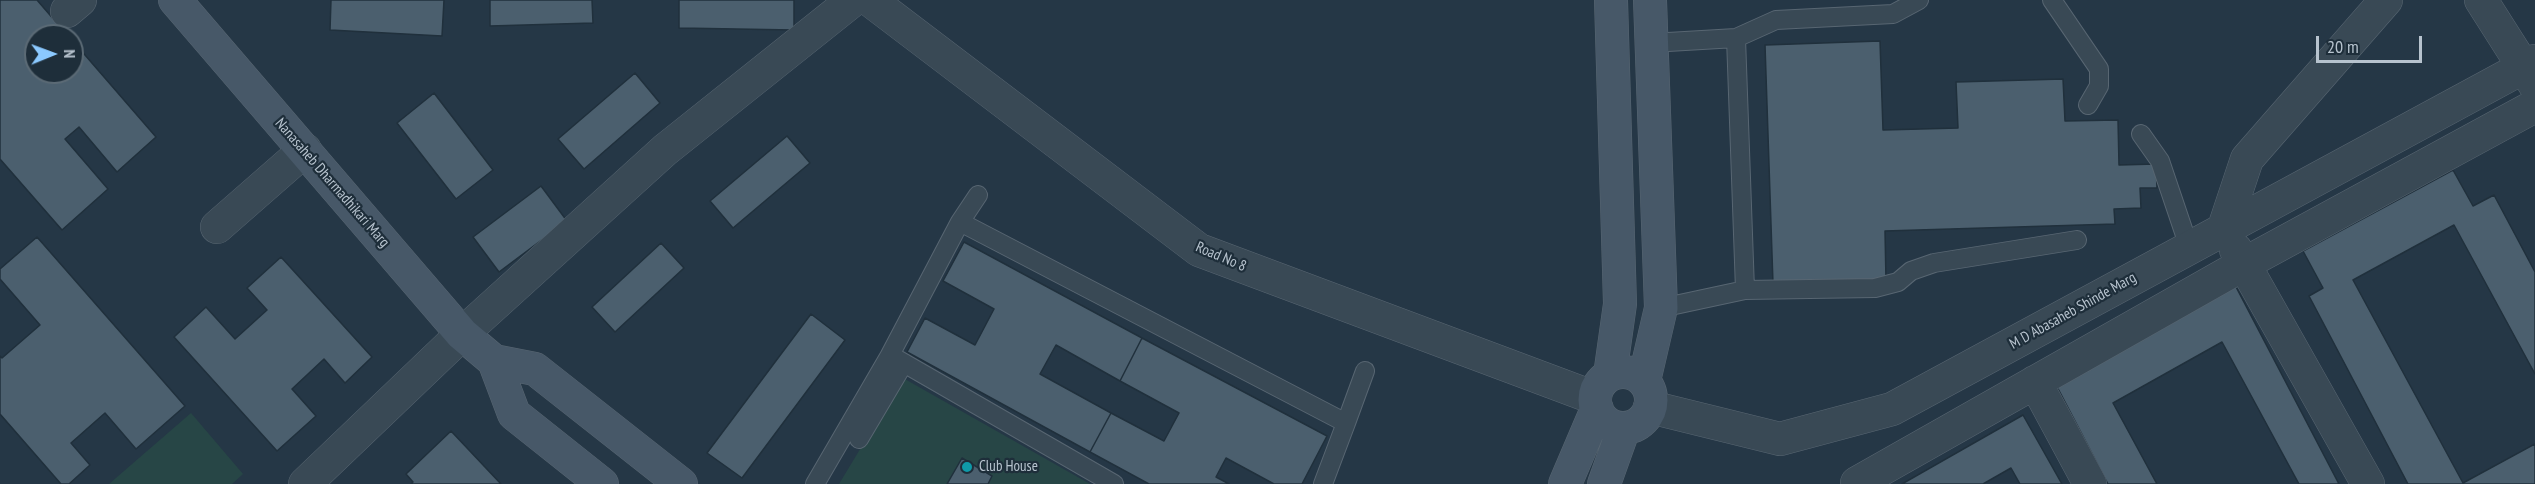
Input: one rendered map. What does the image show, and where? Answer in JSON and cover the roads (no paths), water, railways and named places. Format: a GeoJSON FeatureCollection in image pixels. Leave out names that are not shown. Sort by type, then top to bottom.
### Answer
{"type":"FeatureCollection","features":[{"type":"Feature","properties":{"kind":"street","name":"Nanasaheb Dharmadhikari Marg"},"geometry":{"type":"LineString","coordinates":[[175,0],[462,334],[494,361],[535,369],[673,481]]}},
{"type":"Feature","properties":{"kind":"street"},"geometry":{"type":"LineString","coordinates":[[305,484],[462,334],[665,150],[854,0]]}},
{"type":"Feature","properties":{"kind":"street","name":"Road No 8"},"geometry":{"type":"LineString","coordinates":[[870,0],[1199,250],[1600,394]]}},
{"type":"Feature","properties":{"kind":"street"},"geometry":{"type":"LineString","coordinates":[[1564,484],[1600,394],[1620,304],[1611,0]]}},
{"type":"Feature","properties":{"kind":"street"},"geometry":{"type":"LineString","coordinates":[[1600,394],[1606,423],[1624,428],[1641,422],[1660,308],[1650,0]]}},
{"type":"Feature","properties":{"kind":"street"},"geometry":{"type":"LineString","coordinates":[[2368,484],[2235,247],[2247,159],[2386,0]]}},
{"type":"Feature","properties":{"kind":"street"},"geometry":{"type":"LineString","coordinates":[[1857,483],[2036,382],[2235,247],[2531,71],[2481,0]]}},
{"type":"Feature","properties":{"kind":"street"},"geometry":{"type":"LineString","coordinates":[[2235,247],[2535,106]]}},
{"type":"Feature","properties":{"kind":"street"},"geometry":{"type":"LineString","coordinates":[[218,228],[304,150]]}},
{"type":"Feature","properties":{"kind":"street"},"geometry":{"type":"LineString","coordinates":[[1617,201],[1656,199]]}},
{"type":"Feature","properties":{"kind":"street","name":"M D Abasaheb Shinde Marg"},"geometry":{"type":"LineString","coordinates":[[1647,394],[1780,439],[1892,409],[2189,247],[2235,247]]}},
{"type":"Feature","properties":{"kind":"street","name":"Nanasaheb Dharmadhikari Marg"},"geometry":{"type":"LineString","coordinates":[[494,361],[514,414],[602,484]]}},
{"type":"Feature","properties":{"kind":"street"},"geometry":{"type":"LineString","coordinates":[[1600,394],[1629,372],[1647,394]]}},
{"type":"Feature","properties":{"kind":"street"},"geometry":{"type":"LineString","coordinates":[[2036,382],[2090,484]]}},
{"type":"Feature","properties":{"kind":"street"},"geometry":{"type":"LineString","coordinates":[[1604,484],[1624,428]]}},
{"type":"Feature","properties":{"kind":"lane"},"geometry":{"type":"LineString","coordinates":[[1651,43],[1736,38],[1776,20],[1893,14],[1919,0]]}},
{"type":"Feature","properties":{"kind":"lane"},"geometry":{"type":"LineString","coordinates":[[2052,0],[2099,69],[2099,86],[2088,105]]}},
{"type":"Feature","properties":{"kind":"lane"},"geometry":{"type":"LineString","coordinates":[[1736,38],[1745,290]]}},
{"type":"Feature","properties":{"kind":"lane"},"geometry":{"type":"LineString","coordinates":[[2141,134],[2160,161],[2189,247]]}},
{"type":"Feature","properties":{"kind":"lane"},"geometry":{"type":"LineString","coordinates":[[859,439],[960,222],[978,195]]}},
{"type":"Feature","properties":{"kind":"lane"},"geometry":{"type":"LineString","coordinates":[[960,222],[1346,423]]}},
{"type":"Feature","properties":{"kind":"lane"},"geometry":{"type":"LineString","coordinates":[[1660,308],[1745,290],[1875,288],[1898,282],[1911,272],[1934,263],[2078,240]]}},
{"type":"Feature","properties":{"kind":"lane"},"geometry":{"type":"LineString","coordinates":[[814,484],[897,359]]}},
{"type":"Feature","properties":{"kind":"lane"},"geometry":{"type":"LineString","coordinates":[[897,359],[1114,484]]}},
{"type":"Feature","properties":{"kind":"lane"},"geometry":{"type":"LineString","coordinates":[[1323,484],[1365,371]]}},
{"type":"Feature","properties":{"kind":"place","name":"Club House"},"geometry":{"type":"Point","coordinates":[967,467]}}]}
